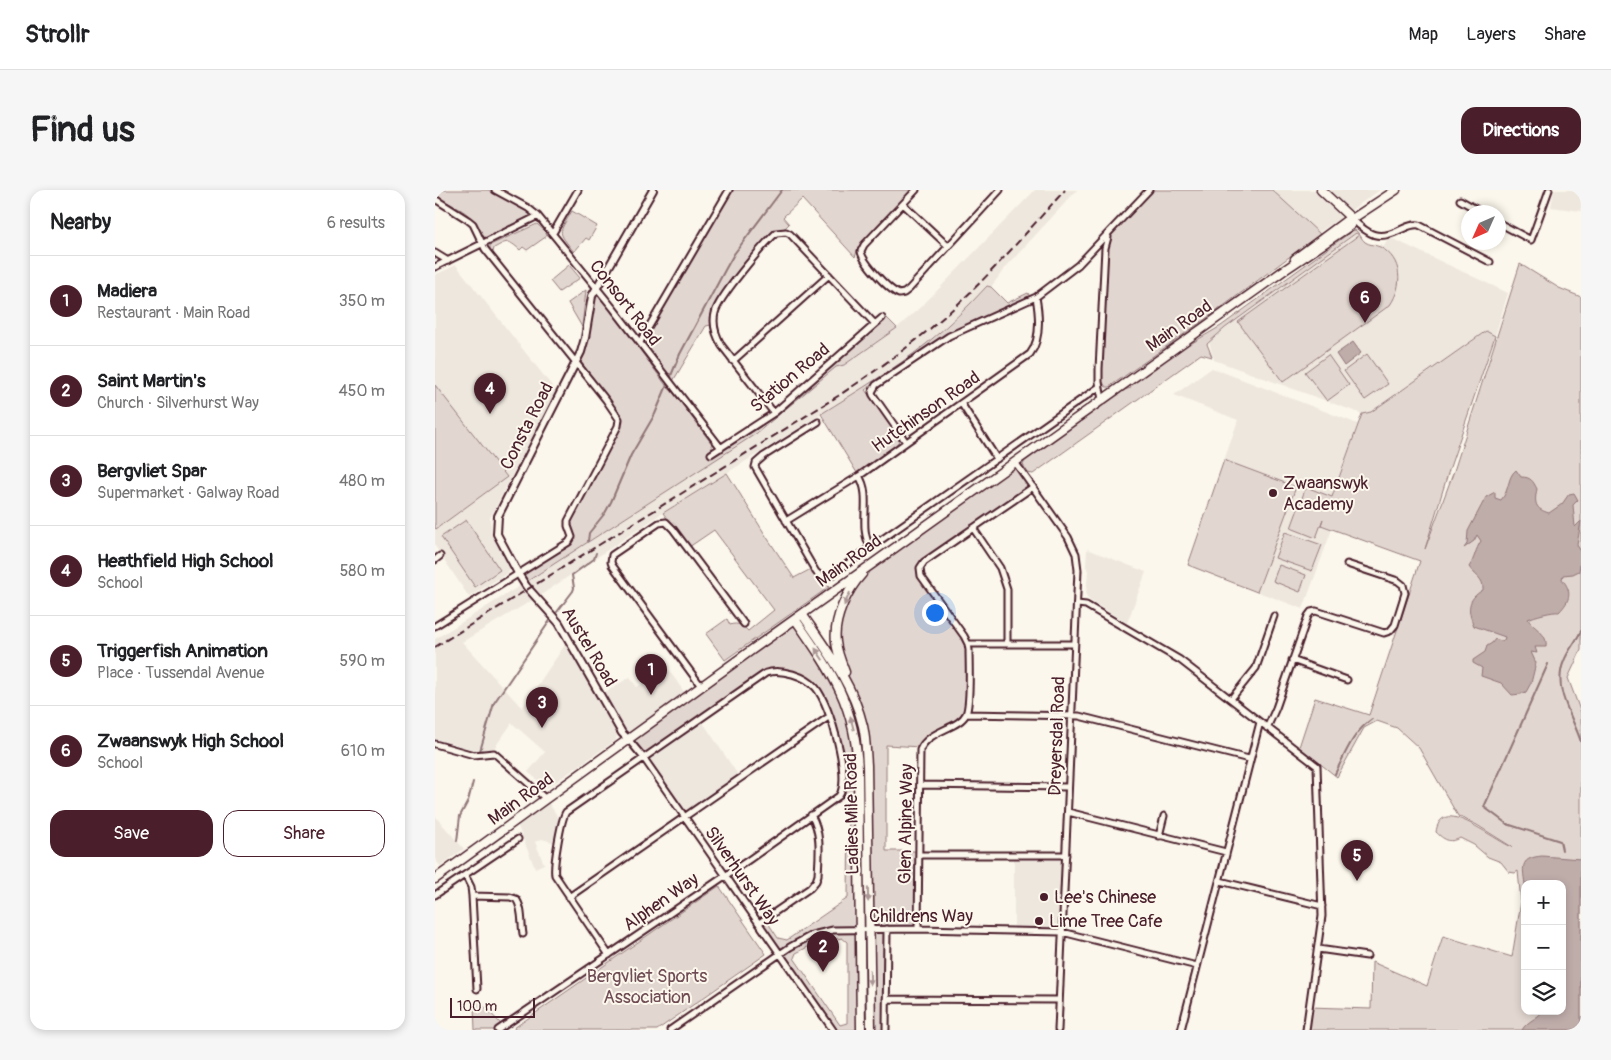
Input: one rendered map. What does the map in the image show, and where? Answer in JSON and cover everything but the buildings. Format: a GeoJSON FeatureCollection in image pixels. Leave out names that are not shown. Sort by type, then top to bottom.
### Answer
{"type":"FeatureCollection","features":[{"type":"Feature","properties":{"kind":"main road"},"geometry":{"type":"LineString","coordinates":[[1321,190],[1352,219]]}},
{"type":"Feature","properties":{"kind":"main road","name":"Main Road"},"geometry":{"type":"LineString","coordinates":[[435,879],[701,686],[1283,271],[1313,244],[1346,220],[1352,219],[1396,190]]}},
{"type":"Feature","properties":{"kind":"main road"},"geometry":{"type":"LineString","coordinates":[[854,698],[837,649],[836,629],[840,614],[851,589],[859,577],[876,561]]}},
{"type":"Feature","properties":{"kind":"main road","name":"Ladies Mile Road"},"geometry":{"type":"LineString","coordinates":[[798,617],[839,669],[854,698],[866,745],[871,1030]]}},
{"type":"Feature","properties":{"kind":"main road","name":"Ladies Mile Road"},"geometry":{"type":"LineString","coordinates":[[798,617],[837,682],[854,732],[857,769],[861,1030]]}},
{"type":"Feature","properties":{"kind":"street","name":"Consort Road"},"geometry":{"type":"LineString","coordinates":[[495,190],[504,192],[528,208],[553,233],[721,448]]}},
{"type":"Feature","properties":{"kind":"street"},"geometry":{"type":"LineString","coordinates":[[553,233],[579,190]]}},
{"type":"Feature","properties":{"kind":"street","name":"Consta Road"},"geometry":{"type":"LineString","coordinates":[[519,575],[499,540],[496,529],[498,516],[584,344],[591,299],[596,288],[653,190]]}},
{"type":"Feature","properties":{"kind":"street"},"geometry":{"type":"LineString","coordinates":[[640,342],[729,190]]}},
{"type":"Feature","properties":{"kind":"street"},"geometry":{"type":"LineString","coordinates":[[916,190],[864,245],[861,251],[865,261],[891,289],[899,294],[909,289],[1000,190]]}},
{"type":"Feature","properties":{"kind":"street"},"geometry":{"type":"LineString","coordinates":[[906,442],[873,395],[873,389],[949,336],[1036,297],[1078,265],[1149,190]]}},
{"type":"Feature","properties":{"kind":"street"},"geometry":{"type":"LineString","coordinates":[[1506,227],[1530,240],[1533,237],[1549,190]]}},
{"type":"Feature","properties":{"kind":"street"},"geometry":{"type":"LineString","coordinates":[[435,200],[473,224],[482,244],[617,414],[619,419],[618,426],[569,521],[571,539],[568,543],[435,626]]}},
{"type":"Feature","properties":{"kind":"street"},"geometry":{"type":"LineString","coordinates":[[1459,200],[1468,205]]}},
{"type":"Feature","properties":{"kind":"street"},"geometry":{"type":"LineString","coordinates":[[903,204],[948,246]]}},
{"type":"Feature","properties":{"kind":"street"},"geometry":{"type":"LineString","coordinates":[[435,267],[538,216]]}},
{"type":"Feature","properties":{"kind":"street"},"geometry":{"type":"LineString","coordinates":[[1352,219],[1368,234],[1377,236],[1389,234],[1413,224],[1419,225],[1491,262]]}},
{"type":"Feature","properties":{"kind":"street"},"geometry":{"type":"LineString","coordinates":[[774,413],[716,335],[714,318],[716,308],[725,294],[776,233],[786,232],[790,234],[875,324]]}},
{"type":"Feature","properties":{"kind":"street"},"geometry":{"type":"LineString","coordinates":[[1102,400],[1099,387],[1105,248],[1109,234]]}},
{"type":"Feature","properties":{"kind":"street"},"geometry":{"type":"LineString","coordinates":[[435,253],[448,261]]}},
{"type":"Feature","properties":{"kind":"street"},"geometry":{"type":"LineString","coordinates":[[733,360],[829,275]]}},
{"type":"Feature","properties":{"kind":"street","name":"Hutchinson Road"},"geometry":{"type":"LineString","coordinates":[[786,521],[859,476],[1022,360],[1033,350],[1036,342],[1036,297]]}},
{"type":"Feature","properties":{"kind":"street","name":"Station Road"},"geometry":{"type":"LineString","coordinates":[[711,454],[774,413],[882,318]]}},
{"type":"Feature","properties":{"kind":"street"},"geometry":{"type":"LineString","coordinates":[[818,422],[764,456],[756,463],[755,467],[816,572],[823,578],[831,577],[1099,387]]}},
{"type":"Feature","properties":{"kind":"street"},"geometry":{"type":"LineString","coordinates":[[961,403],[997,459]]}},
{"type":"Feature","properties":{"kind":"street","name":"Dreyersdal Road"},"geometry":{"type":"LineString","coordinates":[[1015,462],[1073,546],[1078,570],[1058,1030]]}},
{"type":"Feature","properties":{"kind":"street"},"geometry":{"type":"LineString","coordinates":[[859,476],[864,489],[865,532],[871,548]]}},
{"type":"Feature","properties":{"kind":"street"},"geometry":{"type":"LineString","coordinates":[[1033,487],[924,562],[920,568],[921,576],[968,644],[968,702],[966,714],[1071,716],[1249,759]]}},
{"type":"Feature","properties":{"kind":"street"},"geometry":{"type":"LineString","coordinates":[[927,509],[934,519]]}},
{"type":"Feature","properties":{"kind":"street"},"geometry":{"type":"LineString","coordinates":[[701,686],[612,566],[611,558],[617,551],[663,521],[666,522],[744,624]]}},
{"type":"Feature","properties":{"kind":"street"},"geometry":{"type":"LineString","coordinates":[[973,528],[995,559],[1005,583],[1008,603],[1007,644]]}},
{"type":"Feature","properties":{"kind":"street"},"geometry":{"type":"LineString","coordinates":[[1267,728],[1273,716],[1308,616],[1313,611],[1384,633],[1393,629],[1405,593],[1403,585],[1398,581],[1347,564]]}},
{"type":"Feature","properties":{"kind":"street","name":"Austel Road"},"geometry":{"type":"LineString","coordinates":[[519,575],[528,589],[554,615],[622,733],[628,739]]}},
{"type":"Feature","properties":{"kind":"street"},"geometry":{"type":"LineString","coordinates":[[1077,604],[1086,605],[1180,660],[1317,766],[1322,906],[1318,949],[1306,1030]]}},
{"type":"Feature","properties":{"kind":"street"},"geometry":{"type":"LineString","coordinates":[[1231,699],[1256,668],[1274,616]]}},
{"type":"Feature","properties":{"kind":"street"},"geometry":{"type":"LineString","coordinates":[[968,644],[1074,644]]}},
{"type":"Feature","properties":{"kind":"street"},"geometry":{"type":"LineString","coordinates":[[1292,660],[1347,680]]}},
{"type":"Feature","properties":{"kind":"street"},"geometry":{"type":"LineString","coordinates":[[569,897],[830,716],[821,695],[810,682],[788,673],[771,671],[752,681],[564,814],[554,872],[557,880],[609,955]]}},
{"type":"Feature","properties":{"kind":"street","name":"Glen Alpine Way"},"geometry":{"type":"LineString","coordinates":[[919,929],[920,752],[924,744],[966,714]]}},
{"type":"Feature","properties":{"kind":"street","name":"Alphen Way"},"geometry":{"type":"LineString","coordinates":[[498,1030],[839,796],[843,784],[843,771],[830,716]]}},
{"type":"Feature","properties":{"kind":"street"},"geometry":{"type":"LineString","coordinates":[[1181,1030],[1260,722]]}},
{"type":"Feature","properties":{"kind":"street","name":"Silverhurst Way"},"geometry":{"type":"LineString","coordinates":[[628,739],[643,757],[831,1029]]}},
{"type":"Feature","properties":{"kind":"street"},"geometry":{"type":"LineString","coordinates":[[435,744],[475,755],[494,753],[546,799]]}},
{"type":"Feature","properties":{"kind":"street"},"geometry":{"type":"LineString","coordinates":[[920,785],[1068,787]]}},
{"type":"Feature","properties":{"kind":"street"},"geometry":{"type":"LineString","coordinates":[[1068,812],[1226,852]]}},
{"type":"Feature","properties":{"kind":"street"},"geometry":{"type":"LineString","coordinates":[[759,923],[810,888],[818,878],[818,835],[811,815]]}},
{"type":"Feature","properties":{"kind":"street"},"geometry":{"type":"LineString","coordinates":[[1159,836],[1164,816]]}},
{"type":"Feature","properties":{"kind":"street"},"geometry":{"type":"LineString","coordinates":[[435,895],[518,840]]}},
{"type":"Feature","properties":{"kind":"street"},"geometry":{"type":"LineString","coordinates":[[919,855],[1066,855]]}},
{"type":"Feature","properties":{"kind":"street"},"geometry":{"type":"LineString","coordinates":[[465,875],[473,896],[477,989]]}},
{"type":"Feature","properties":{"kind":"street"},"geometry":{"type":"LineString","coordinates":[[1219,881],[1322,906]]}},
{"type":"Feature","properties":{"kind":"street"},"geometry":{"type":"LineString","coordinates":[[473,896],[510,897],[516,899],[520,907],[520,922],[523,934]]}},
{"type":"Feature","properties":{"kind":"street"},"geometry":{"type":"LineString","coordinates":[[886,1030],[887,929]]}},
{"type":"Feature","properties":{"kind":"street","name":"Childrens Way"},"geometry":{"type":"LineString","coordinates":[[670,1030],[800,941],[833,930],[919,929],[1062,932],[1197,966]]}},
{"type":"Feature","properties":{"kind":"street"},"geometry":{"type":"LineString","coordinates":[[1318,949],[1367,956]]}},
{"type":"Feature","properties":{"kind":"street"},"geometry":{"type":"LineString","coordinates":[[886,999],[1059,1000]]}},
{"type":"Feature","properties":{"kind":"street"},"geometry":{"type":"LineString","coordinates":[[679,1024],[683,1030]]}},
{"type":"Feature","properties":{"kind":"shaded area"},"geometry":{"type":"Polygon","coordinates":[[[1035,190],[1077,190],[1005,268],[991,287],[987,286],[965,309],[926,344],[863,388],[661,514],[541,595],[462,642],[522,708],[567,642],[617,733],[616,740],[547,788],[528,772],[545,752],[512,723],[495,747],[480,751],[435,739],[435,639],[767,426],[836,367],[844,365],[897,328],[925,303],[1035,190]]]}},
{"type":"Feature","properties":{"kind":"shaded area"},"geometry":{"type":"Polygon","coordinates":[[[1272,190],[1380,190],[1318,233],[1272,190]]]}},
{"type":"Feature","properties":{"kind":"shaded area"},"geometry":{"type":"Polygon","coordinates":[[[1554,190],[1581,190],[1581,211],[1551,207],[1554,190]]]}},
{"type":"Feature","properties":{"kind":"shaded area"},"geometry":{"type":"Polygon","coordinates":[[[1357,233],[1366,243],[1379,246],[1380,244],[1384,246],[1389,237],[1508,293],[1495,336],[1486,331],[1371,412],[1362,414],[1214,360],[1209,342],[1225,328],[1357,233]]]}},
{"type":"Feature","properties":{"kind":"shaded area"},"geometry":{"type":"Polygon","coordinates":[[[456,265],[556,391],[490,518],[492,536],[510,567],[508,573],[469,597],[435,546],[435,275],[456,265]]]}},
{"type":"Feature","properties":{"kind":"shaded area"},"geometry":{"type":"Polygon","coordinates":[[[1353,342],[1361,353],[1344,366],[1336,354],[1353,342]]]}},
{"type":"Feature","properties":{"kind":"shaded area","name":"Zwaanswyk Academy"},"geometry":{"type":"Polygon","coordinates":[[[1212,368],[1358,424],[1322,525],[1332,529],[1303,609],[1188,565],[1238,420],[1174,395],[1212,368]]]}},
{"type":"Feature","properties":{"kind":"shaded area"},"geometry":{"type":"Polygon","coordinates":[[[1516,470],[1521,477],[1533,482],[1537,489],[1536,502],[1541,510],[1549,513],[1562,504],[1569,494],[1574,493],[1578,500],[1573,505],[1575,527],[1581,521],[1577,545],[1581,558],[1579,571],[1563,575],[1562,579],[1569,592],[1569,596],[1563,608],[1559,612],[1543,614],[1528,619],[1545,638],[1546,647],[1535,647],[1537,653],[1531,652],[1536,663],[1531,683],[1526,692],[1512,695],[1501,683],[1481,676],[1482,668],[1473,663],[1473,660],[1485,652],[1487,646],[1495,639],[1501,641],[1505,637],[1474,626],[1470,615],[1471,601],[1483,590],[1481,580],[1469,567],[1481,541],[1477,535],[1474,541],[1464,548],[1467,544],[1468,531],[1486,497],[1495,492],[1495,498],[1501,500],[1506,492],[1511,476],[1516,470]]]}},
{"type":"Feature","properties":{"kind":"shaded area"},"geometry":{"type":"Polygon","coordinates":[[[1087,549],[1146,572],[1127,623],[1089,600],[1086,595],[1087,549]]]}},
{"type":"Feature","properties":{"kind":"shaded area"},"geometry":{"type":"Polygon","coordinates":[[[668,669],[687,696],[628,739],[601,695],[630,677],[637,687],[668,669]]]}},
{"type":"Feature","properties":{"kind":"shaded area"},"geometry":{"type":"Polygon","coordinates":[[[700,718],[740,778],[684,816],[643,757],[700,718]]]}},
{"type":"Feature","properties":{"kind":"shaded area"},"geometry":{"type":"Polygon","coordinates":[[[548,802],[560,820],[556,843],[542,839],[535,842],[544,864],[535,868],[517,824],[548,802]]]}},
{"type":"Feature","properties":{"kind":"shaded area"},"geometry":{"type":"Polygon","coordinates":[[[435,816],[464,849],[440,866],[435,859],[435,816]]]}},
{"type":"Feature","properties":{"kind":"shaded area"},"geometry":{"type":"Polygon","coordinates":[[[1014,857],[1063,857],[1060,930],[1014,929],[1014,857]]]}},
{"type":"Feature","properties":{"kind":"shaded area"},"geometry":{"type":"Polygon","coordinates":[[[1535,857],[1581,859],[1581,1030],[1522,1030],[1539,1015],[1566,1015],[1566,880],[1524,880],[1525,864],[1535,857]]]}},
{"type":"Feature","properties":{"kind":"green space"},"geometry":{"type":"Polygon","coordinates":[[[435,190],[488,190],[526,209],[530,214],[529,217],[490,238],[486,238],[481,234],[469,215],[435,196],[435,190]]]}},
{"type":"Feature","properties":{"kind":"green space"},"geometry":{"type":"Polygon","coordinates":[[[733,190],[912,190],[858,248],[855,257],[802,199],[783,217],[789,224],[785,228],[773,232],[718,298],[713,309],[711,325],[706,326],[673,381],[670,373],[668,375],[646,346],[645,340],[733,190]]]}},
{"type":"Feature","properties":{"kind":"green space"},"geometry":{"type":"Polygon","coordinates":[[[1153,190],[1272,190],[1320,234],[1214,313],[1109,387],[1106,387],[1101,379],[1109,240],[1112,234],[1153,190]]]}},
{"type":"Feature","properties":{"kind":"green space"},"geometry":{"type":"Polygon","coordinates":[[[572,211],[597,226],[589,240],[586,238],[574,252],[561,232],[572,211]]]}},
{"type":"Feature","properties":{"kind":"green space"},"geometry":{"type":"Polygon","coordinates":[[[537,224],[545,231],[547,236],[527,250],[523,247],[520,250],[507,242],[494,248],[493,252],[490,250],[490,245],[537,224]]]}},
{"type":"Feature","properties":{"kind":"green space"},"geometry":{"type":"Polygon","coordinates":[[[1355,230],[1368,244],[1380,247],[1388,252],[1397,266],[1399,281],[1390,305],[1283,382],[1238,322],[1359,235],[1356,233],[1225,328],[1207,344],[1212,357],[1201,354],[1033,474],[1028,473],[1023,465],[1025,460],[1124,390],[1131,388],[1130,386],[1187,344],[1221,326],[1355,230]]]}},
{"type":"Feature","properties":{"kind":"green space"},"geometry":{"type":"Polygon","coordinates":[[[1520,264],[1559,288],[1581,297],[1581,650],[1568,678],[1581,713],[1581,1030],[1306,1030],[1309,1007],[1371,1009],[1372,962],[1427,986],[1443,936],[1512,957],[1521,902],[1518,871],[1515,873],[1509,872],[1501,862],[1488,857],[1474,845],[1460,838],[1453,841],[1447,840],[1436,832],[1436,829],[1442,819],[1454,817],[1471,824],[1512,847],[1477,825],[1458,816],[1419,748],[1397,728],[1377,721],[1364,728],[1337,777],[1299,747],[1315,698],[1369,715],[1420,561],[1321,525],[1323,519],[1316,538],[1291,528],[1306,487],[1332,497],[1362,414],[1371,412],[1486,331],[1495,336],[1449,470],[1425,549],[1454,471],[1520,264]]]}},
{"type":"Feature","properties":{"kind":"green space"},"geometry":{"type":"Polygon","coordinates":[[[569,265],[580,278],[559,292],[550,281],[569,265]]]}},
{"type":"Feature","properties":{"kind":"green space"},"geometry":{"type":"Polygon","coordinates":[[[987,286],[991,287],[1007,303],[1028,293],[1030,297],[944,335],[865,390],[897,434],[899,441],[895,446],[857,473],[821,414],[888,372],[926,344],[958,316],[987,286]]]}},
{"type":"Feature","properties":{"kind":"green space"},"geometry":{"type":"Polygon","coordinates":[[[586,290],[582,327],[568,303],[586,290]]]}},
{"type":"Feature","properties":{"kind":"green space"},"geometry":{"type":"Polygon","coordinates":[[[597,296],[601,297],[712,444],[712,448],[709,451],[713,456],[783,410],[887,318],[897,328],[844,365],[836,367],[757,433],[526,582],[523,577],[524,575],[573,542],[572,521],[622,423],[619,413],[581,362],[586,349],[593,306],[597,296]]]}},
{"type":"Feature","properties":{"kind":"green space"},"geometry":{"type":"Polygon","coordinates":[[[1367,354],[1388,384],[1365,400],[1344,371],[1367,354]]]}},
{"type":"Feature","properties":{"kind":"green space"},"geometry":{"type":"Polygon","coordinates":[[[1328,355],[1349,385],[1327,401],[1305,372],[1328,355]]]}},
{"type":"Feature","properties":{"kind":"green space"},"geometry":{"type":"Polygon","coordinates":[[[435,385],[507,477],[436,529],[435,528],[435,385]]]}},
{"type":"Feature","properties":{"kind":"green space"},"geometry":{"type":"Polygon","coordinates":[[[1224,460],[1296,487],[1257,592],[1188,565],[1224,460]]]}},
{"type":"Feature","properties":{"kind":"green space"},"geometry":{"type":"Polygon","coordinates":[[[1015,462],[1033,487],[924,562],[920,572],[964,636],[969,650],[966,714],[926,741],[921,747],[886,745],[886,851],[919,851],[918,929],[888,929],[886,1030],[871,1030],[866,745],[837,649],[839,618],[859,577],[1015,462]]]}},
{"type":"Feature","properties":{"kind":"green space"},"geometry":{"type":"Polygon","coordinates":[[[727,473],[794,578],[811,569],[829,587],[725,660],[706,634],[727,619],[730,625],[740,625],[748,631],[774,610],[714,530],[689,547],[663,513],[727,473]]]}},
{"type":"Feature","properties":{"kind":"green space"},"geometry":{"type":"Polygon","coordinates":[[[466,520],[500,570],[475,587],[441,537],[466,520]]]}},
{"type":"Feature","properties":{"kind":"green space"},"geometry":{"type":"Polygon","coordinates":[[[1285,532],[1322,545],[1312,571],[1275,558],[1285,532]]]}},
{"type":"Feature","properties":{"kind":"green space"},"geometry":{"type":"Polygon","coordinates":[[[1279,565],[1306,575],[1300,592],[1273,581],[1279,565]]]}},
{"type":"Feature","properties":{"kind":"green space"},"geometry":{"type":"Polygon","coordinates":[[[795,619],[820,655],[854,732],[861,1030],[833,1030],[759,923],[768,923],[778,938],[787,940],[848,898],[849,796],[839,796],[843,788],[836,736],[821,695],[804,679],[771,671],[643,757],[628,739],[795,619]],[[842,938],[816,943],[796,953],[794,958],[840,1025],[847,1023],[847,942],[842,938]]]}},
{"type":"Feature","properties":{"kind":"green space","name":"Bergvliet Sports Association"},"geometry":{"type":"Polygon","coordinates":[[[719,886],[766,954],[657,1030],[515,1030],[514,1028],[719,886]]]}},
{"type":"Feature","properties":{"kind":"green space"},"geometry":{"type":"Polygon","coordinates":[[[479,1001],[501,1024],[494,1030],[475,1030],[474,1004],[479,1001]]]}},
{"type":"Feature","properties":{"kind":"waterway"},"geometry":{"type":"LineString","coordinates":[[588,541],[589,533],[611,502],[631,455],[655,414],[680,354],[725,270],[734,254],[782,190]]}},
{"type":"Feature","properties":{"kind":"waterway"},"geometry":{"type":"LineString","coordinates":[[557,612],[573,591],[572,575],[594,559],[596,553]]}},
{"type":"Feature","properties":{"kind":"waterway"},"geometry":{"type":"LineString","coordinates":[[480,751],[494,703],[551,619]]}},
{"type":"Feature","properties":{"kind":"waterway"},"geometry":{"type":"LineString","coordinates":[[1581,631],[1564,661],[1560,682],[1565,702],[1581,742]]}},
{"type":"Feature","properties":{"kind":"waterway"},"geometry":{"type":"LineString","coordinates":[[1548,664],[1484,807],[1507,824],[1560,841],[1562,850]]}},
{"type":"Feature","properties":{"kind":"waterway"},"geometry":{"type":"LineString","coordinates":[[1335,774],[1355,737],[1365,724],[1372,719]]}},
{"type":"Feature","properties":{"kind":"waterway"},"geometry":{"type":"LineString","coordinates":[[457,841],[460,816],[468,801],[473,782]]}},
{"type":"Feature","properties":{"kind":"railway"},"geometry":{"type":"LineString","coordinates":[[435,647],[838,396],[884,365],[928,331],[956,306],[998,264],[1065,190]]}},
{"type":"Feature","properties":{"kind":"place","name":"Zwaanswyk High School"},"geometry":{"type":"Point","coordinates":[1365,323]}},
{"type":"Feature","properties":{"kind":"place","name":"Heathfield High School"},"geometry":{"type":"Point","coordinates":[490,414]}},
{"type":"Feature","properties":{"kind":"place","name":"Zwaanswyk Academy"},"geometry":{"type":"Point","coordinates":[1273,493]}},
{"type":"Feature","properties":{"kind":"place","name":"Madiera"},"geometry":{"type":"Point","coordinates":[651,695]}},
{"type":"Feature","properties":{"kind":"place","name":"Bergvliet Spar"},"geometry":{"type":"Point","coordinates":[542,728]}},
{"type":"Feature","properties":{"kind":"place","name":"Triggerfish Animation"},"geometry":{"type":"Point","coordinates":[1357,881]}},
{"type":"Feature","properties":{"kind":"place","name":"Lee's Chinese"},"geometry":{"type":"Point","coordinates":[1044,897]}},
{"type":"Feature","properties":{"kind":"place","name":"Lime Tree Cafe"},"geometry":{"type":"Point","coordinates":[1039,921]}},
{"type":"Feature","properties":{"kind":"place","name":"Saint Martin's"},"geometry":{"type":"Point","coordinates":[823,972]}}]}
